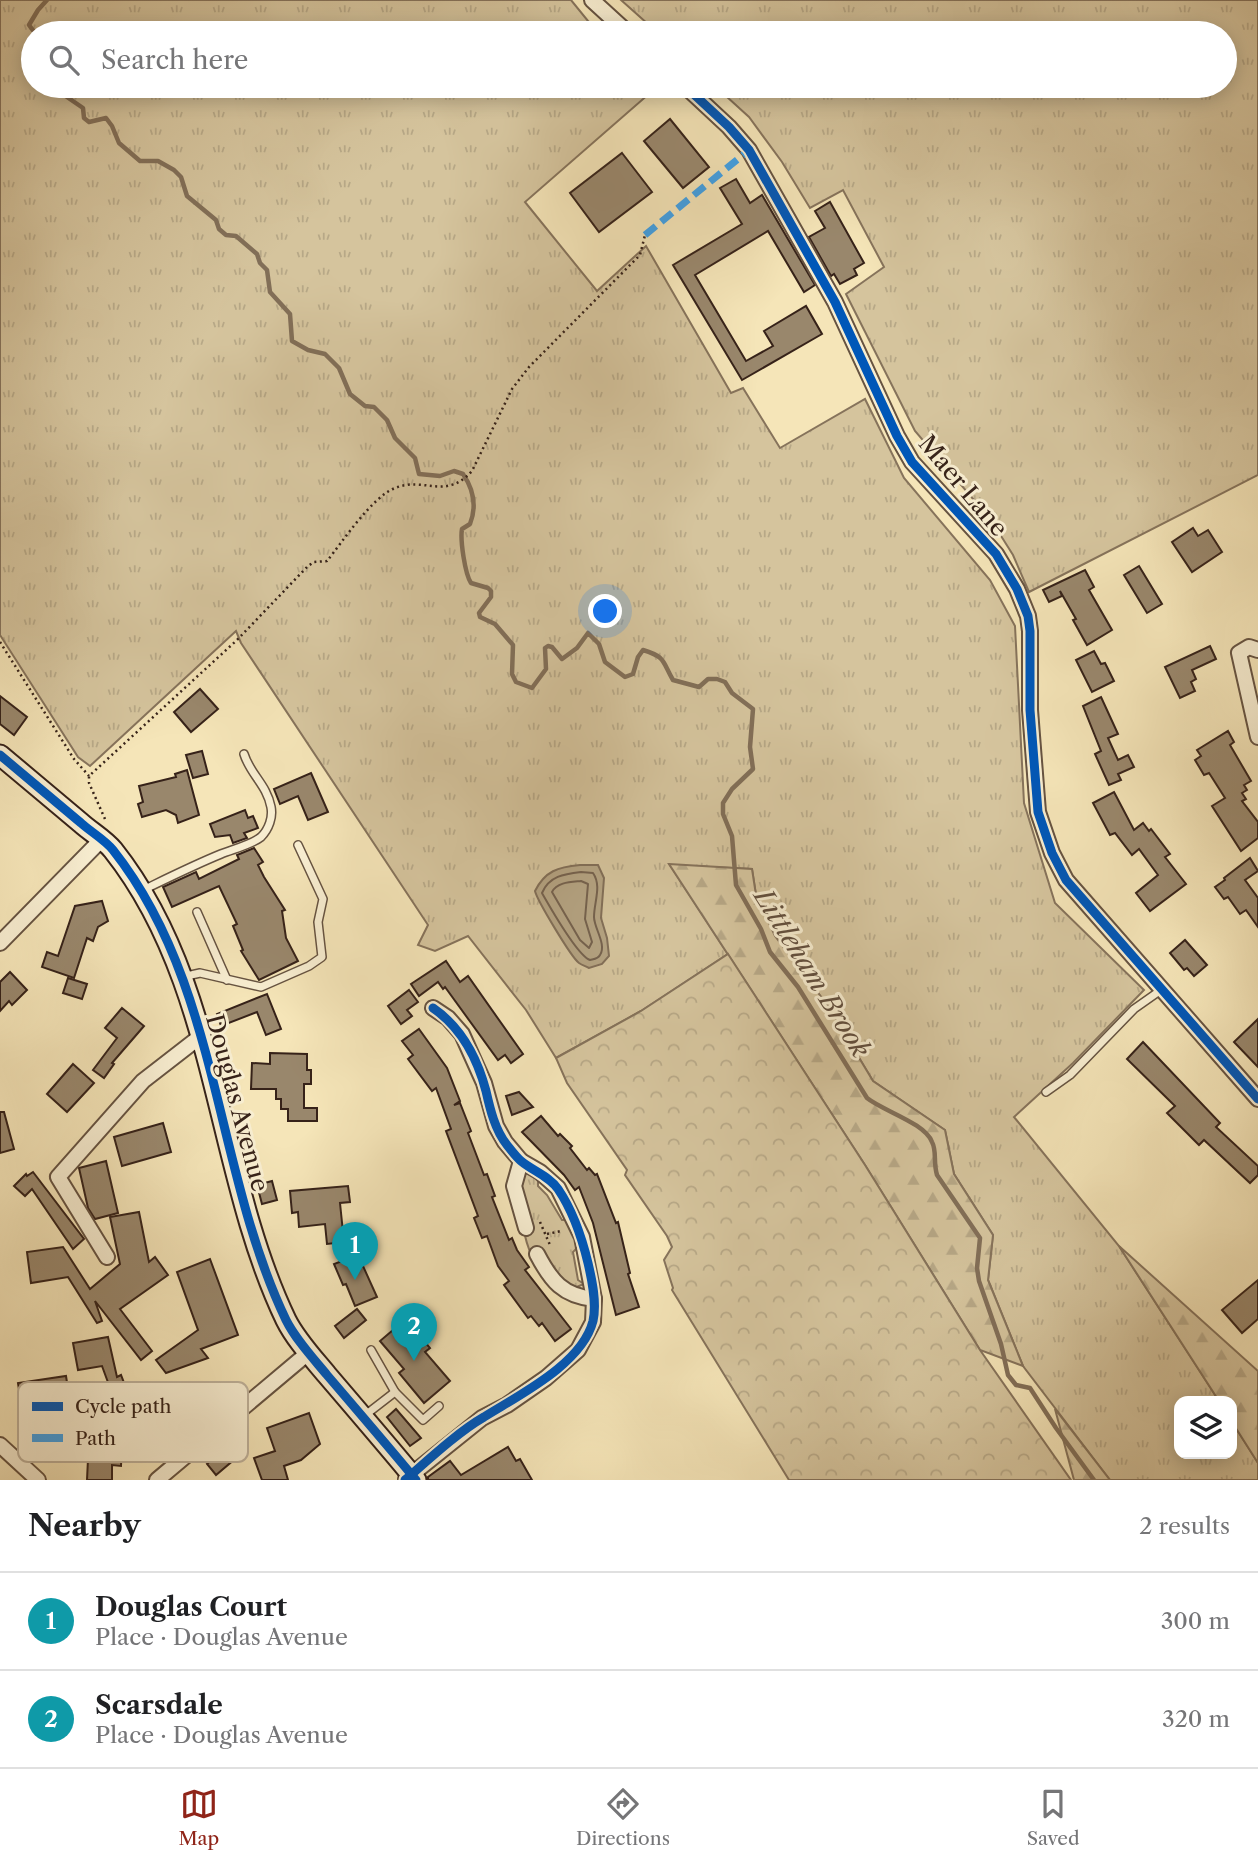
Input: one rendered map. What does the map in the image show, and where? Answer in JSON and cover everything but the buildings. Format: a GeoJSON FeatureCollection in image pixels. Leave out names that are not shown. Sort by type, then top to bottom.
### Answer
{"type":"FeatureCollection","features":[{"type":"Feature","properties":{"kind":"street"},"geometry":{"type":"LineString","coordinates":[[592,0],[615,21]]}},
{"type":"Feature","properties":{"kind":"street","name":"Maer Lane"},"geometry":{"type":"LineString","coordinates":[[698,98],[749,150],[835,302],[897,436],[912,462],[996,554],[1017,589],[1028,616],[1030,632],[1033,757],[1041,826],[1066,880],[1258,1099]]}},
{"type":"Feature","properties":{"kind":"street"},"geometry":{"type":"LineString","coordinates":[[1258,650],[1245,648],[1240,653],[1240,660],[1258,737]]}},
{"type":"Feature","properties":{"kind":"street","name":"Douglas Avenue"},"geometry":{"type":"LineString","coordinates":[[0,755],[106,844],[141,891],[166,939],[201,1036],[234,1171],[269,1279],[287,1323],[308,1353],[411,1478]]}},
{"type":"Feature","properties":{"kind":"street"},"geometry":{"type":"LineString","coordinates":[[0,943],[106,844]]}},
{"type":"Feature","properties":{"kind":"street"},"geometry":{"type":"LineString","coordinates":[[411,1478],[482,1418],[536,1385],[578,1350],[593,1322],[594,1299],[582,1237],[558,1188],[540,1172],[521,1161],[505,1142],[496,1126],[484,1083],[462,1034],[448,1018],[433,1008]]}},
{"type":"Feature","properties":{"kind":"street"},"geometry":{"type":"LineString","coordinates":[[107,1257],[58,1177],[143,1080],[201,1036]]}},
{"type":"Feature","properties":{"kind":"street"},"geometry":{"type":"LineString","coordinates":[[521,1161],[514,1186],[526,1227]]}},
{"type":"Feature","properties":{"kind":"street"},"geometry":{"type":"LineString","coordinates":[[537,1254],[562,1289],[571,1295],[594,1299]]}},
{"type":"Feature","properties":{"kind":"street"},"geometry":{"type":"LineString","coordinates":[[248,1405],[308,1353]]}},
{"type":"Feature","properties":{"kind":"street"},"geometry":{"type":"LineString","coordinates":[[0,1445],[18,1462]]}},
{"type":"Feature","properties":{"kind":"street"},"geometry":{"type":"LineString","coordinates":[[18,1462],[38,1480]]}},
{"type":"Feature","properties":{"kind":"street"},"geometry":{"type":"LineString","coordinates":[[157,1480],[180,1462]]}},
{"type":"Feature","properties":{"kind":"lane"},"geometry":{"type":"LineString","coordinates":[[141,891],[219,854],[259,839],[267,831],[272,808],[264,787],[253,773],[244,754]]}},
{"type":"Feature","properties":{"kind":"lane"},"geometry":{"type":"LineString","coordinates":[[181,978],[200,973],[261,987],[322,957],[318,922],[323,900],[298,845]]}},
{"type":"Feature","properties":{"kind":"lane"},"geometry":{"type":"LineString","coordinates":[[197,912],[227,980]]}},
{"type":"Feature","properties":{"kind":"lane"},"geometry":{"type":"LineString","coordinates":[[1046,1092],[1070,1075],[1134,1009],[1161,990]]}},
{"type":"Feature","properties":{"kind":"lane"},"geometry":{"type":"LineString","coordinates":[[371,1350],[395,1392],[423,1420],[439,1406]]}},
{"type":"Feature","properties":{"kind":"lane"},"geometry":{"type":"LineString","coordinates":[[362,1417],[395,1392]]}},
{"type":"Feature","properties":{"kind":"path"},"geometry":{"type":"LineString","coordinates":[[89,776],[237,640],[308,566],[314,562],[327,561],[370,507],[394,488],[451,487],[463,481],[472,471],[512,389],[529,367],[640,255],[645,235]]}},
{"type":"Feature","properties":{"kind":"path"},"geometry":{"type":"LineString","coordinates":[[0,642],[74,759],[89,776],[89,783],[110,830],[106,844]]}},
{"type":"Feature","properties":{"kind":"green space"},"geometry":{"type":"Polygon","coordinates":[[[0,0],[571,0],[588,21],[21,21],[21,98],[644,98],[525,202],[597,291],[646,246],[731,393],[743,388],[780,448],[865,399],[904,478],[990,580],[1015,626],[1024,803],[1055,903],[1144,990],[1073,1063],[1014,1117],[1119,1246],[1216,1396],[1174,1396],[1174,1459],[1237,1459],[1237,1430],[1258,1463],[1258,1480],[1110,1480],[1023,1366],[988,1280],[993,1235],[954,1174],[945,1130],[873,1081],[828,1006],[775,936],[756,895],[752,869],[670,865],[728,954],[641,1011],[556,1058],[526,1010],[468,936],[435,951],[418,945],[428,925],[241,643],[236,631],[90,766],[78,757],[0,635],[0,0]]]}},
{"type":"Feature","properties":{"kind":"green space"},"geometry":{"type":"Polygon","coordinates":[[[621,0],[1258,0],[1258,475],[1029,592],[1013,555],[991,520],[915,431],[846,294],[884,267],[843,190],[810,208],[782,162],[749,117],[728,98],[1237,98],[1237,21],[645,21],[621,0]]]}},
{"type":"Feature","properties":{"kind":"green space"},"geometry":{"type":"Polygon","coordinates":[[[669,864],[752,869],[756,895],[775,936],[828,1006],[873,1081],[945,1130],[954,1174],[993,1235],[988,1280],[1023,1366],[980,1350],[865,1165],[669,864]]]}},
{"type":"Feature","properties":{"kind":"green space"},"geometry":{"type":"Polygon","coordinates":[[[728,954],[865,1165],[980,1350],[1071,1480],[789,1480],[672,1290],[664,1260],[672,1247],[667,1236],[625,1175],[627,1170],[567,1083],[556,1058],[641,1011],[728,954]]]}},
{"type":"Feature","properties":{"kind":"green space"},"geometry":{"type":"Polygon","coordinates":[[[525,1173],[538,1177],[538,1186],[547,1195],[562,1220],[567,1220],[572,1228],[578,1247],[573,1252],[578,1280],[584,1284],[574,1288],[557,1275],[539,1248],[530,1252],[521,1213],[525,1173]]]}},
{"type":"Feature","properties":{"kind":"green space"},"geometry":{"type":"Polygon","coordinates":[[[1119,1246],[1258,1371],[1258,1463],[1237,1430],[1237,1396],[1216,1396],[1119,1246]]]}},
{"type":"Feature","properties":{"kind":"green space"},"geometry":{"type":"Polygon","coordinates":[[[1055,1409],[1110,1480],[1074,1480],[1055,1409]]]}},
{"type":"Feature","properties":{"kind":"water"},"geometry":{"type":"Polygon","coordinates":[[[580,865],[598,865],[604,878],[601,918],[609,956],[602,964],[589,968],[579,963],[569,950],[535,891],[553,871],[580,865]]]}},
{"type":"Feature","properties":{"kind":"waterway","name":"Littleham Brook"},"geometry":{"type":"LineString","coordinates":[[31,21],[47,0]]}},
{"type":"Feature","properties":{"kind":"waterway","name":"Littleham Brook"},"geometry":{"type":"LineString","coordinates":[[68,98],[83,108],[84,118],[89,122],[106,118],[119,143],[140,161],[158,161],[174,170],[181,177],[187,196],[216,220],[219,229],[226,235],[236,236],[257,254],[260,263],[267,270],[270,292],[290,314],[292,341],[308,350],[325,354],[339,368],[350,394],[365,406],[374,407],[387,420],[395,438],[415,458],[419,474],[440,476],[454,471],[463,474],[470,486],[474,504],[470,524],[462,529],[462,549],[467,572],[471,583],[491,591],[491,597],[479,613],[480,617],[495,624],[513,645],[512,674],[516,682],[532,688],[546,669],[545,648],[552,647],[562,659],[577,648],[588,633],[599,644],[605,662],[625,677],[633,674],[643,650],[660,658],[673,680],[699,687],[708,679],[717,679],[725,682],[732,693],[753,709],[750,747],[753,769],[732,789],[723,803],[723,814],[732,836],[736,885],[761,929],[770,952],[798,987],[867,1098],[913,1123],[928,1135],[934,1149],[937,1175],[980,1238],[977,1268],[979,1281],[1001,1344],[1008,1375],[1016,1385],[1030,1388],[1094,1480]]}},
{"type":"Feature","properties":{"kind":"marked path"},"geometry":{"type":"LineString","coordinates":[[645,235],[749,150]]}},
{"type":"Feature","properties":{"kind":"cycle path"},"geometry":{"type":"LineString","coordinates":[[698,98],[749,150],[835,302],[897,436],[912,462],[996,554],[1017,589],[1028,616],[1030,631],[1030,710],[1038,812],[1052,853],[1066,880],[1258,1099]]}},
{"type":"Feature","properties":{"kind":"cycle path"},"geometry":{"type":"LineString","coordinates":[[0,755],[110,846],[148,903],[175,959],[196,1018],[244,1202],[262,1262],[286,1320],[305,1349],[416,1480]]}},
{"type":"Feature","properties":{"kind":"cycle path"},"geometry":{"type":"LineString","coordinates":[[405,1480],[464,1430],[548,1377],[563,1364],[587,1337],[594,1314],[594,1292],[588,1263],[568,1206],[554,1184],[519,1159],[503,1139],[473,1055],[460,1034],[433,1008]]}},
{"type":"Feature","properties":{"kind":"place","name":"Douglas Court"},"geometry":{"type":"Point","coordinates":[355,1280]}},
{"type":"Feature","properties":{"kind":"place","name":"Scarsdale"},"geometry":{"type":"Point","coordinates":[414,1361]}}]}
